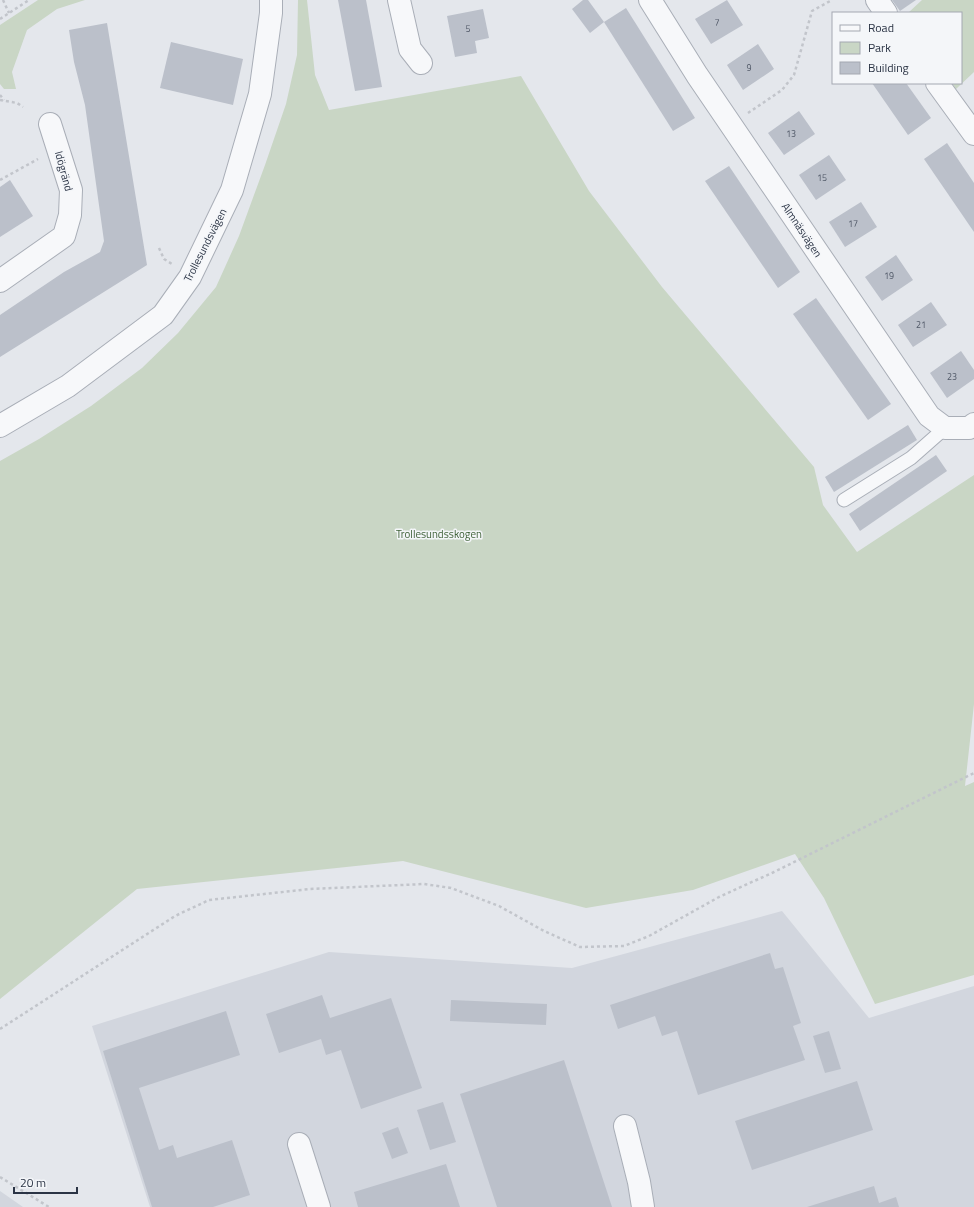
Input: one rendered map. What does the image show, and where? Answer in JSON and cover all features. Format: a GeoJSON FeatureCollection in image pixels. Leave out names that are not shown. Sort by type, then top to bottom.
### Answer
{"type":"FeatureCollection","features":[{"type":"Feature","properties":{"kind":"street","name":"Trollesundsvägen"},"geometry":{"type":"LineString","coordinates":[[0,426],[68,386],[163,315],[190,277],[232,190],[260,94],[271,13],[271,0]]}},
{"type":"Feature","properties":{"kind":"street"},"geometry":{"type":"LineString","coordinates":[[399,0],[410,49],[421,63]]}},
{"type":"Feature","properties":{"kind":"street","name":"Almnäsvägen"},"geometry":{"type":"LineString","coordinates":[[650,0],[697,75],[929,416],[945,428]]}},
{"type":"Feature","properties":{"kind":"street"},"geometry":{"type":"LineString","coordinates":[[877,0],[885,12]]}},
{"type":"Feature","properties":{"kind":"street"},"geometry":{"type":"LineString","coordinates":[[938,84],[974,134]]}},
{"type":"Feature","properties":{"kind":"street","name":"Idögränd"},"geometry":{"type":"LineString","coordinates":[[0,281],[64,236],[70,215],[71,190],[50,124]]}},
{"type":"Feature","properties":{"kind":"street"},"geometry":{"type":"LineString","coordinates":[[945,428],[969,428],[974,424]]}},
{"type":"Feature","properties":{"kind":"street"},"geometry":{"type":"LineString","coordinates":[[625,1126],[639,1182],[643,1207]]}},
{"type":"Feature","properties":{"kind":"street"},"geometry":{"type":"LineString","coordinates":[[299,1144],[319,1207]]}},
{"type":"Feature","properties":{"kind":"lane"},"geometry":{"type":"LineString","coordinates":[[844,500],[911,458],[945,428]]}},
{"type":"Feature","properties":{"kind":"path"},"geometry":{"type":"LineString","coordinates":[[3,0],[8,13]]}},
{"type":"Feature","properties":{"kind":"path"},"geometry":{"type":"LineString","coordinates":[[0,19],[29,0]]}},
{"type":"Feature","properties":{"kind":"path"},"geometry":{"type":"LineString","coordinates":[[731,124],[782,90],[794,75],[812,11],[832,0]]}},
{"type":"Feature","properties":{"kind":"path"},"geometry":{"type":"LineString","coordinates":[[0,95],[4,100]]}},
{"type":"Feature","properties":{"kind":"path"},"geometry":{"type":"LineString","coordinates":[[0,100],[17,104],[23,108]]}},
{"type":"Feature","properties":{"kind":"path"},"geometry":{"type":"LineString","coordinates":[[0,180],[38,159]]}},
{"type":"Feature","properties":{"kind":"path"},"geometry":{"type":"LineString","coordinates":[[159,248],[164,259],[176,266]]}},
{"type":"Feature","properties":{"kind":"path"},"geometry":{"type":"LineString","coordinates":[[0,1029],[175,916],[209,900],[310,889],[424,884],[451,888],[499,906],[544,931],[580,948],[624,946],[649,936],[719,897],[774,872],[974,773]]}},
{"type":"Feature","properties":{"kind":"path"},"geometry":{"type":"LineString","coordinates":[[0,1177],[48,1207]]}},
{"type":"Feature","properties":{"kind":"shaded area"},"geometry":{"type":"Polygon","coordinates":[[[782,911],[869,1018],[974,986],[974,1207],[150,1207],[92,1026],[329,952],[572,968],[782,911]]]}},
{"type":"Feature","properties":{"kind":"shaded area"},"geometry":{"type":"Polygon","coordinates":[[[0,1191],[23,1207],[0,1207],[0,1191]]]}},
{"type":"Feature","properties":{"kind":"green space"},"geometry":{"type":"Polygon","coordinates":[[[38,0],[85,0],[57,9],[27,30],[12,72],[16,89],[4,89],[0,84],[0,25],[38,0]]]}},
{"type":"Feature","properties":{"kind":"green space","name":"Trollesundsskogen"},"geometry":{"type":"Polygon","coordinates":[[[298,0],[307,0],[315,75],[329,110],[521,76],[589,191],[662,287],[814,467],[823,505],[857,552],[974,475],[974,704],[965,786],[974,782],[974,975],[875,1004],[824,898],[795,854],[693,890],[586,908],[403,861],[137,889],[0,999],[0,461],[39,439],[91,406],[142,368],[178,333],[216,287],[239,236],[286,104],[297,55],[298,0]]]}},
{"type":"Feature","properties":{"kind":"green space"},"geometry":{"type":"Polygon","coordinates":[[[922,0],[974,0],[974,72],[962,83],[962,12],[909,12],[922,0]]]}},
{"type":"Feature","properties":{"kind":"green space"},"geometry":{"type":"Polygon","coordinates":[[[953,84],[961,84],[956,89],[953,84]]]}},
{"type":"Feature","properties":{"kind":"building"},"geometry":{"type":"Polygon","coordinates":[[[338,0],[366,0],[382,87],[355,91],[338,0]]]}},
{"type":"Feature","properties":{"kind":"building"},"geometry":{"type":"Polygon","coordinates":[[[583,0],[588,0],[604,22],[590,33],[572,9],[583,0]]]}},
{"type":"Feature","properties":{"kind":"building"},"geometry":{"type":"Polygon","coordinates":[[[727,0],[743,25],[711,44],[695,19],[727,0]]]}},
{"type":"Feature","properties":{"kind":"building"},"geometry":{"type":"Polygon","coordinates":[[[892,0],[916,0],[900,11],[892,0]]]}},
{"type":"Feature","properties":{"kind":"building"},"geometry":{"type":"Polygon","coordinates":[[[626,8],[695,118],[673,131],[604,22],[626,8]]]}},
{"type":"Feature","properties":{"kind":"building"},"geometry":{"type":"Polygon","coordinates":[[[483,9],[489,38],[475,41],[477,53],[455,57],[447,16],[483,9]]]}},
{"type":"Feature","properties":{"kind":"building"},"geometry":{"type":"Polygon","coordinates":[[[107,23],[147,265],[0,357],[0,315],[64,272],[100,252],[104,241],[85,105],[74,62],[69,30],[107,23]]]}},
{"type":"Feature","properties":{"kind":"building"},"geometry":{"type":"Polygon","coordinates":[[[171,42],[243,59],[233,105],[160,88],[171,42]]]}},
{"type":"Feature","properties":{"kind":"building"},"geometry":{"type":"Polygon","coordinates":[[[758,44],[774,69],[743,90],[727,65],[758,44]]]}},
{"type":"Feature","properties":{"kind":"building"},"geometry":{"type":"Polygon","coordinates":[[[873,84],[907,84],[931,118],[908,135],[873,84]]]}},
{"type":"Feature","properties":{"kind":"building"},"geometry":{"type":"Polygon","coordinates":[[[799,111],[815,134],[784,155],[768,133],[799,111]]]}},
{"type":"Feature","properties":{"kind":"building"},"geometry":{"type":"Polygon","coordinates":[[[947,143],[974,183],[974,232],[924,159],[947,143]]]}},
{"type":"Feature","properties":{"kind":"building"},"geometry":{"type":"Polygon","coordinates":[[[829,155],[846,180],[816,200],[799,175],[829,155]]]}},
{"type":"Feature","properties":{"kind":"building"},"geometry":{"type":"Polygon","coordinates":[[[729,166],[800,272],[778,288],[705,181],[729,166]]]}},
{"type":"Feature","properties":{"kind":"building"},"geometry":{"type":"Polygon","coordinates":[[[10,180],[33,216],[0,237],[0,187],[10,180]]]}},
{"type":"Feature","properties":{"kind":"building"},"geometry":{"type":"Polygon","coordinates":[[[861,202],[877,227],[845,247],[829,222],[861,202]]]}},
{"type":"Feature","properties":{"kind":"building"},"geometry":{"type":"Polygon","coordinates":[[[896,255],[913,280],[882,301],[865,277],[896,255]]]}},
{"type":"Feature","properties":{"kind":"building"},"geometry":{"type":"Polygon","coordinates":[[[816,298],[891,404],[868,420],[793,314],[816,298]]]}},
{"type":"Feature","properties":{"kind":"building"},"geometry":{"type":"Polygon","coordinates":[[[931,302],[947,325],[913,347],[898,325],[931,302]]]}},
{"type":"Feature","properties":{"kind":"building"},"geometry":{"type":"Polygon","coordinates":[[[961,351],[974,370],[974,379],[947,398],[930,373],[961,351]]]}},
{"type":"Feature","properties":{"kind":"building"},"geometry":{"type":"Polygon","coordinates":[[[908,425],[917,440],[834,492],[825,477],[908,425]]]}},
{"type":"Feature","properties":{"kind":"building"},"geometry":{"type":"Polygon","coordinates":[[[936,455],[947,471],[860,531],[849,514],[936,455]]]}},
{"type":"Feature","properties":{"kind":"building"},"geometry":{"type":"Polygon","coordinates":[[[770,953],[775,969],[783,967],[801,1023],[793,1026],[805,1060],[698,1095],[677,1031],[662,1036],[655,1016],[618,1029],[610,1005],[770,953]]]}},
{"type":"Feature","properties":{"kind":"building"},"geometry":{"type":"Polygon","coordinates":[[[322,995],[330,1018],[391,998],[422,1088],[361,1109],[341,1050],[326,1055],[321,1039],[279,1053],[266,1014],[322,995]]]}},
{"type":"Feature","properties":{"kind":"building"},"geometry":{"type":"Polygon","coordinates":[[[451,1000],[547,1004],[546,1025],[450,1021],[451,1000]]]}},
{"type":"Feature","properties":{"kind":"building"},"geometry":{"type":"Polygon","coordinates":[[[226,1011],[240,1055],[139,1088],[159,1150],[173,1145],[177,1158],[232,1140],[250,1195],[213,1207],[152,1207],[103,1051],[226,1011]]]}},
{"type":"Feature","properties":{"kind":"building"},"geometry":{"type":"Polygon","coordinates":[[[829,1031],[841,1069],[825,1073],[813,1036],[829,1031]]]}},
{"type":"Feature","properties":{"kind":"building"},"geometry":{"type":"Polygon","coordinates":[[[564,1060],[612,1207],[497,1207],[460,1094],[564,1060]]]}},
{"type":"Feature","properties":{"kind":"building"},"geometry":{"type":"Polygon","coordinates":[[[857,1081],[873,1130],[752,1170],[735,1121],[857,1081]]]}},
{"type":"Feature","properties":{"kind":"building"},"geometry":{"type":"Polygon","coordinates":[[[443,1102],[456,1142],[430,1150],[417,1110],[443,1102]]]}},
{"type":"Feature","properties":{"kind":"building"},"geometry":{"type":"Polygon","coordinates":[[[398,1127],[408,1153],[392,1159],[382,1133],[398,1127]]]}},
{"type":"Feature","properties":{"kind":"building"},"geometry":{"type":"Polygon","coordinates":[[[446,1164],[460,1207],[358,1207],[354,1192],[446,1164]]]}},
{"type":"Feature","properties":{"kind":"building"},"geometry":{"type":"Polygon","coordinates":[[[874,1186],[879,1203],[896,1197],[899,1207],[807,1207],[874,1186]]]}}]}
